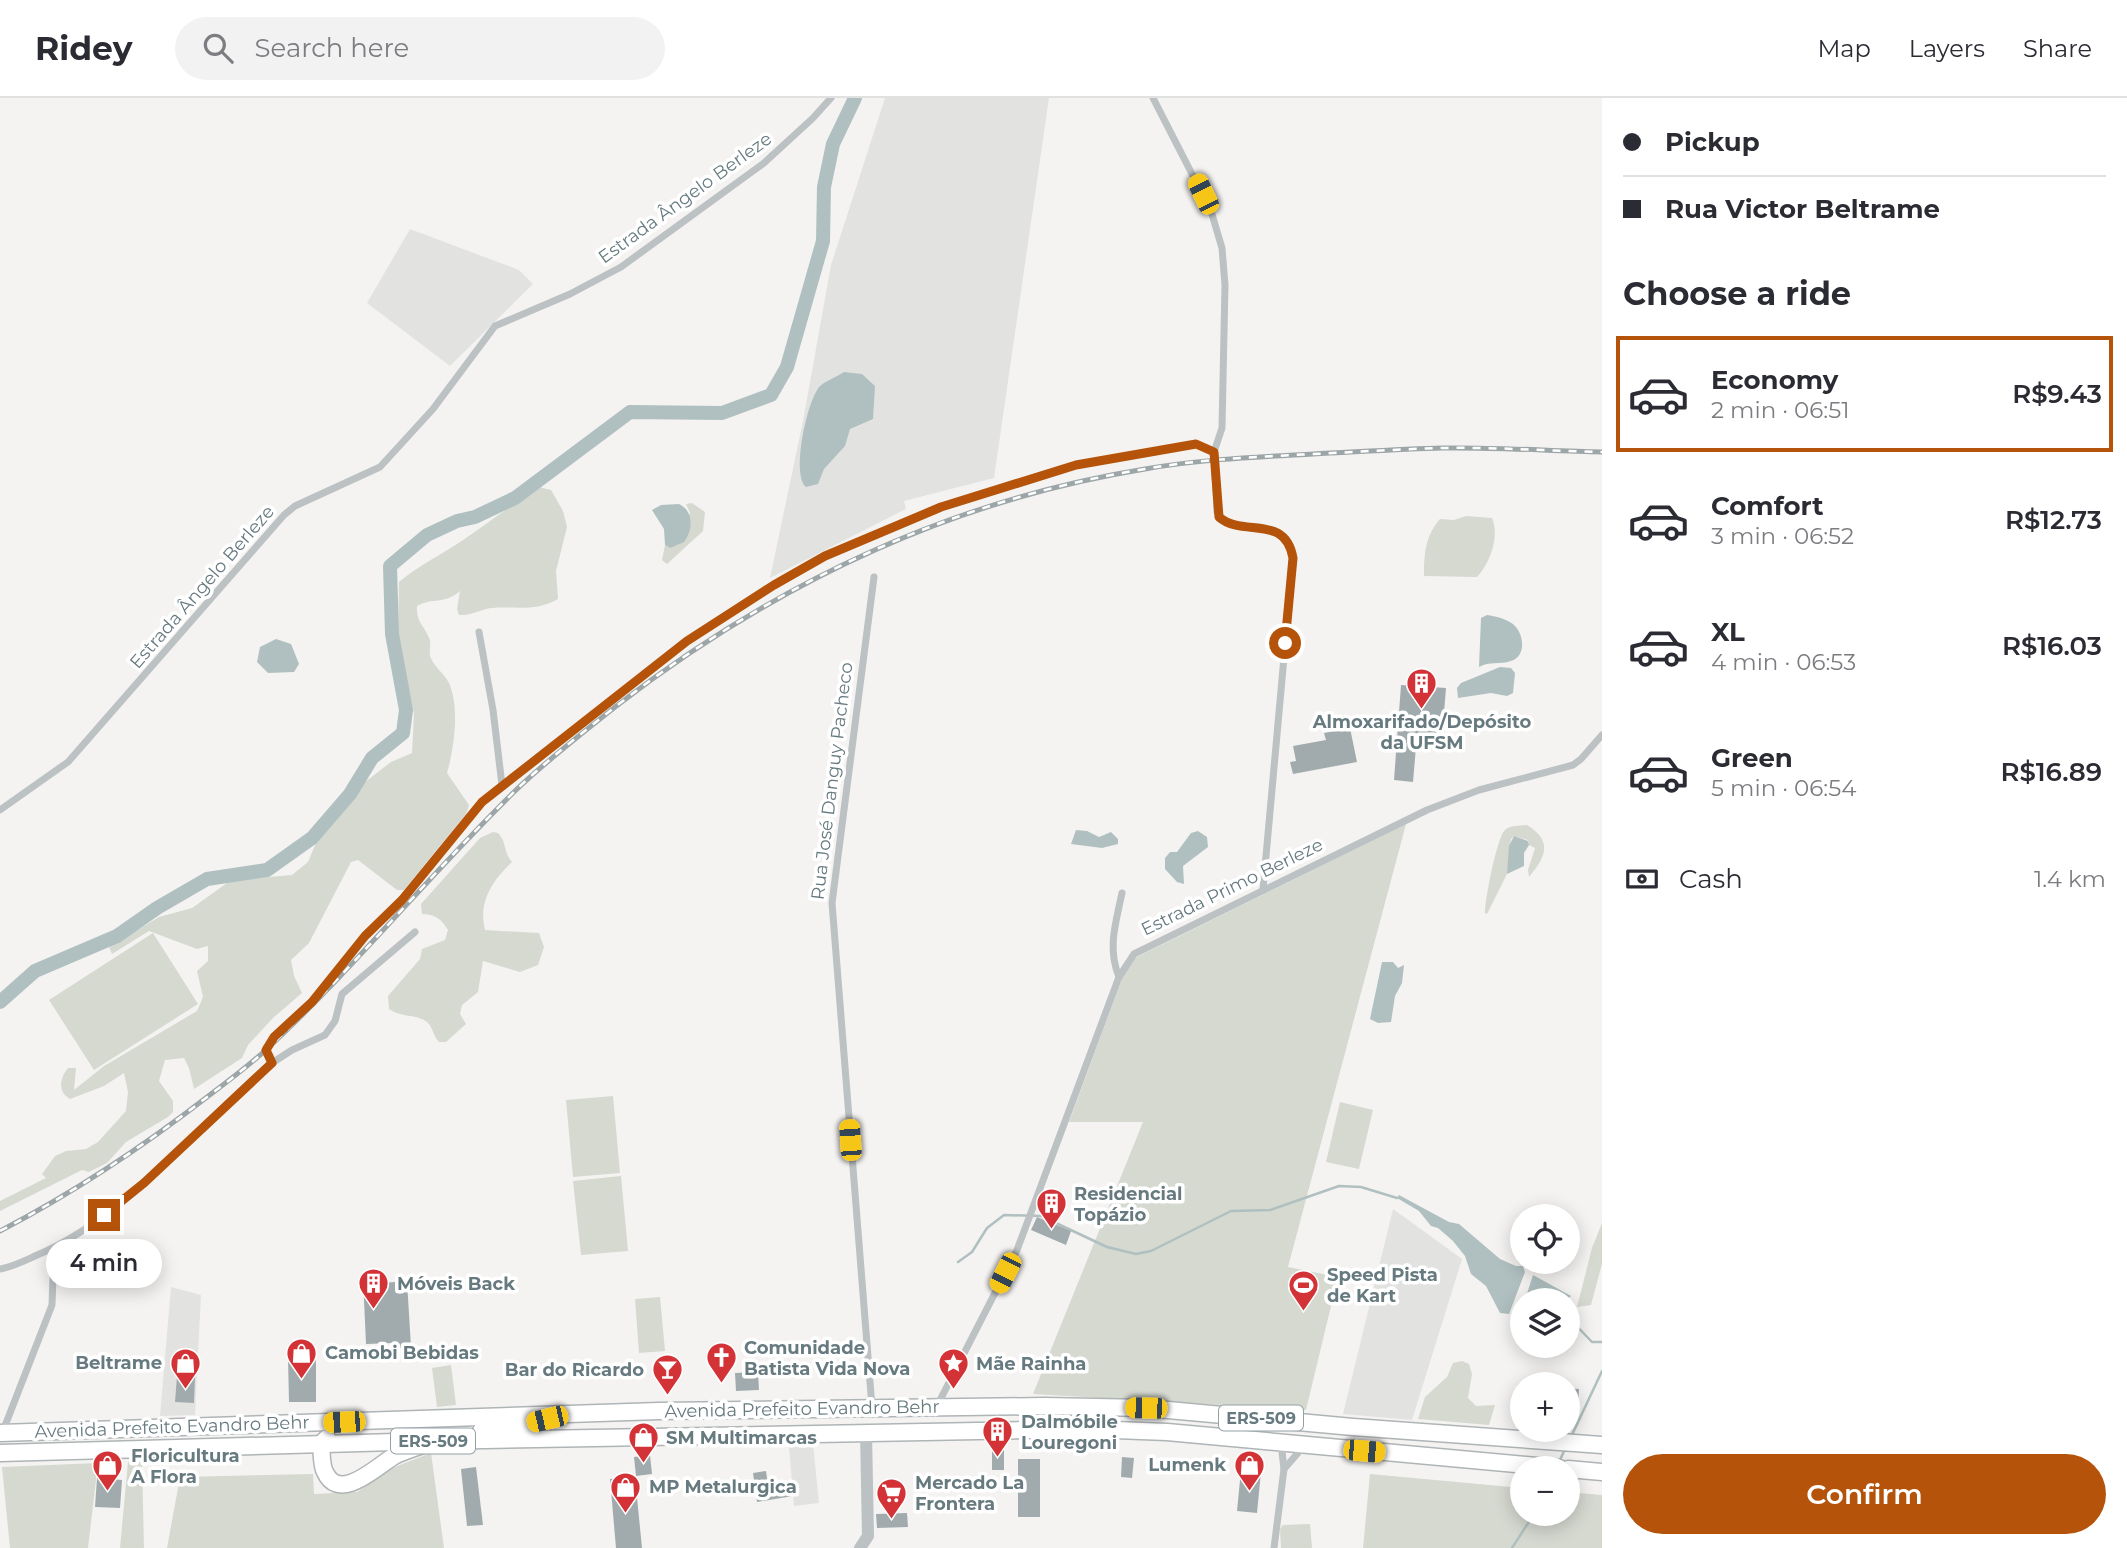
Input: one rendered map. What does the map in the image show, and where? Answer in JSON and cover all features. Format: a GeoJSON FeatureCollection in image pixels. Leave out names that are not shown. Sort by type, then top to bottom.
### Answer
{"type":"FeatureCollection","features":[{"type":"Feature","properties":{"kind":"highway","name":"Avenida Prefeito Evandro Behr"},"geometry":{"type":"LineString","coordinates":[[1,1433],[872,1408],[1146,1408],[1353,1427],[1602,1445]]}},
{"type":"Feature","properties":{"kind":"highway"},"geometry":{"type":"LineString","coordinates":[[931,1430],[999,1420],[1135,1419],[1146,1408]]}},
{"type":"Feature","properties":{"kind":"highway"},"geometry":{"type":"LineString","coordinates":[[431,1441],[397,1455],[365,1478],[348,1483],[333,1481],[325,1472],[321,1444],[333,1433],[486,1431],[568,1415]]}},
{"type":"Feature","properties":{"kind":"highway"},"geometry":{"type":"LineString","coordinates":[[1167,1432],[1173,1423],[1183,1422],[1288,1431],[1353,1427]]}},
{"type":"Feature","properties":{"kind":"highway","name":"Avenida Prefeito Evandro Behr"},"geometry":{"type":"LineString","coordinates":[[0,1453],[431,1441],[1088,1429],[1167,1432],[1510,1464]]}},
{"type":"Feature","properties":{"kind":"highway"},"geometry":{"type":"LineString","coordinates":[[1580,1470],[1602,1472]]}},
{"type":"Feature","properties":{"kind":"street","name":"Estrada Ângelo Berleze"},"geometry":{"type":"LineString","coordinates":[[0,810],[68,762],[223,589],[284,515],[295,506],[380,467],[389,460],[433,409],[495,326],[570,294],[621,267],[764,163],[831,98]]}},
{"type":"Feature","properties":{"kind":"street"},"geometry":{"type":"LineString","coordinates":[[1153,98],[1211,211],[1222,248],[1225,285],[1222,428],[1214,452],[1219,517],[1229,524],[1274,531],[1288,542],[1293,558],[1263,889]]}},
{"type":"Feature","properties":{"kind":"street"},"geometry":{"type":"LineString","coordinates":[[272,1063],[266,1050],[274,1037],[312,1002],[365,936],[402,900],[482,802],[687,641],[774,585],[837,551],[941,507],[1076,465],[1196,444],[1214,452]]}},
{"type":"Feature","properties":{"kind":"street","name":"Rua José Danguy Pacheco"},"geometry":{"type":"LineString","coordinates":[[872,1408],[831,903],[874,577]]}},
{"type":"Feature","properties":{"kind":"street"},"geometry":{"type":"LineString","coordinates":[[479,632],[492,701],[502,785]]}},
{"type":"Feature","properties":{"kind":"street","name":"Estrada Primo Berleze"},"geometry":{"type":"LineString","coordinates":[[936,1407],[1017,1250],[1119,977],[1133,954],[1427,810],[1479,790],[1573,765],[1581,760],[1602,735]]}},
{"type":"Feature","properties":{"kind":"street"},"geometry":{"type":"LineString","coordinates":[[1119,977],[1114,964],[1112,941],[1122,893]]}},
{"type":"Feature","properties":{"kind":"street"},"geometry":{"type":"LineString","coordinates":[[0,1269],[54,1248],[112,1209],[272,1063],[292,1050],[325,1035],[335,1021],[342,994],[415,932]]}},
{"type":"Feature","properties":{"kind":"street"},"geometry":{"type":"LineString","coordinates":[[1,1433],[52,1305],[54,1248]]}},
{"type":"Feature","properties":{"kind":"street"},"geometry":{"type":"LineString","coordinates":[[860,1548],[868,1542],[866,1432]]}},
{"type":"Feature","properties":{"kind":"street"},"geometry":{"type":"LineString","coordinates":[[1275,1548],[1284,1469],[1281,1443]]}},
{"type":"Feature","properties":{"kind":"street"},"geometry":{"type":"LineString","coordinates":[[1284,1469],[1304,1446]]}},
{"type":"Feature","properties":{"kind":"shaded area"},"geometry":{"type":"Polygon","coordinates":[[[885,98],[1049,98],[994,478],[904,501],[906,509],[770,578],[803,421],[831,265],[885,98]]]}},
{"type":"Feature","properties":{"kind":"shaded area"},"geometry":{"type":"Polygon","coordinates":[[[410,229],[519,270],[533,284],[450,366],[367,303],[410,229]]]}},
{"type":"Feature","properties":{"kind":"shaded area"},"geometry":{"type":"Polygon","coordinates":[[[844,372],[862,374],[875,386],[873,419],[850,429],[845,446],[824,469],[818,484],[806,487],[802,480],[800,453],[810,406],[820,386],[844,372]]]}},
{"type":"Feature","properties":{"kind":"shaded area"},"geometry":{"type":"Polygon","coordinates":[[[539,487],[551,490],[563,511],[567,527],[556,571],[558,599],[542,606],[492,608],[459,615],[457,609],[460,591],[444,600],[417,606],[419,621],[430,640],[430,656],[447,679],[452,693],[455,728],[447,773],[469,805],[466,814],[404,890],[397,890],[358,860],[351,862],[309,943],[291,960],[294,976],[302,993],[273,1018],[248,1045],[242,1058],[194,1089],[184,1058],[165,1060],[159,1081],[173,1101],[173,1112],[168,1117],[126,1142],[107,1163],[89,1172],[82,1170],[0,1211],[0,1201],[46,1178],[42,1174],[55,1156],[66,1151],[86,1149],[98,1142],[126,1111],[128,1092],[124,1073],[104,1086],[70,1099],[63,1093],[61,1085],[68,1068],[76,1068],[74,1090],[104,1066],[197,1011],[203,997],[197,971],[208,961],[208,946],[197,949],[149,931],[112,954],[109,947],[159,917],[192,908],[227,883],[292,875],[308,862],[318,838],[365,782],[391,762],[412,753],[414,714],[398,639],[399,582],[539,487]]]}},
{"type":"Feature","properties":{"kind":"shaded area"},"geometry":{"type":"Polygon","coordinates":[[[692,503],[705,512],[703,531],[667,564],[662,560],[665,545],[670,548],[690,513],[686,504],[692,503]]]}},
{"type":"Feature","properties":{"kind":"shaded area"},"geometry":{"type":"Polygon","coordinates":[[[679,504],[690,516],[689,532],[684,542],[670,548],[665,545],[664,529],[652,510],[661,505],[679,504]]]}},
{"type":"Feature","properties":{"kind":"shaded area"},"geometry":{"type":"Polygon","coordinates":[[[1466,516],[1492,518],[1494,541],[1490,557],[1482,571],[1477,577],[1424,576],[1426,546],[1435,525],[1440,519],[1454,520],[1466,516]]]}},
{"type":"Feature","properties":{"kind":"shaded area"},"geometry":{"type":"Polygon","coordinates":[[[1487,615],[1513,624],[1520,633],[1522,649],[1511,661],[1479,667],[1481,618],[1487,615]]]}},
{"type":"Feature","properties":{"kind":"shaded area"},"geometry":{"type":"Polygon","coordinates":[[[276,639],[291,644],[299,664],[294,672],[268,673],[257,662],[260,647],[276,639]]]}},
{"type":"Feature","properties":{"kind":"shaded area"},"geometry":{"type":"Polygon","coordinates":[[[1500,667],[1511,668],[1515,673],[1513,693],[1507,696],[1491,693],[1458,698],[1457,688],[1461,683],[1500,667]]]}},
{"type":"Feature","properties":{"kind":"shaded area"},"geometry":{"type":"Polygon","coordinates":[[[1406,824],[1288,1267],[1338,1277],[1306,1410],[1033,1394],[1143,1122],[1069,1122],[1125,971],[1135,958],[1406,824]]]}},
{"type":"Feature","properties":{"kind":"shaded area"},"geometry":{"type":"Polygon","coordinates":[[[1527,825],[1544,843],[1540,863],[1529,877],[1528,870],[1535,848],[1529,845],[1528,840],[1514,836],[1511,839],[1507,874],[1487,914],[1489,883],[1502,835],[1510,827],[1527,825]]]}},
{"type":"Feature","properties":{"kind":"shaded area"},"geometry":{"type":"Polygon","coordinates":[[[1076,830],[1087,831],[1099,837],[1111,832],[1118,839],[1118,844],[1102,848],[1071,844],[1076,830]]]}},
{"type":"Feature","properties":{"kind":"shaded area"},"geometry":{"type":"Polygon","coordinates":[[[1198,831],[1207,837],[1208,847],[1183,866],[1184,884],[1177,882],[1165,869],[1165,858],[1170,852],[1177,852],[1191,833],[1198,831]]]}},
{"type":"Feature","properties":{"kind":"shaded area"},"geometry":{"type":"Polygon","coordinates":[[[493,832],[501,836],[512,862],[488,893],[483,910],[485,930],[539,933],[544,947],[538,965],[520,972],[483,961],[478,992],[462,1005],[460,1014],[466,1024],[446,1042],[439,1042],[427,1022],[389,1009],[388,996],[420,959],[422,949],[445,940],[448,930],[437,918],[422,914],[421,904],[480,838],[493,832]]]}},
{"type":"Feature","properties":{"kind":"shaded area"},"geometry":{"type":"Polygon","coordinates":[[[1514,836],[1528,841],[1529,845],[1524,853],[1524,866],[1507,874],[1509,846],[1514,836]]]}},
{"type":"Feature","properties":{"kind":"shaded area"},"geometry":{"type":"Polygon","coordinates":[[[153,933],[198,1004],[94,1070],[49,1000],[153,933]]]}},
{"type":"Feature","properties":{"kind":"shaded area"},"geometry":{"type":"Polygon","coordinates":[[[1382,962],[1393,962],[1398,968],[1404,965],[1391,1022],[1378,1023],[1370,1019],[1382,962]]]}},
{"type":"Feature","properties":{"kind":"shaded area"},"geometry":{"type":"Polygon","coordinates":[[[613,1096],[620,1173],[573,1177],[566,1100],[613,1096]]]}},
{"type":"Feature","properties":{"kind":"shaded area"},"geometry":{"type":"Polygon","coordinates":[[[1340,1102],[1373,1110],[1359,1169],[1326,1162],[1340,1102]]]}},
{"type":"Feature","properties":{"kind":"shaded area"},"geometry":{"type":"Polygon","coordinates":[[[621,1176],[628,1251],[581,1255],[573,1181],[621,1176]]]}},
{"type":"Feature","properties":{"kind":"shaded area"},"geometry":{"type":"Polygon","coordinates":[[[1399,1195],[1449,1222],[1459,1224],[1500,1259],[1510,1263],[1510,1274],[1524,1274],[1519,1288],[1510,1288],[1509,1314],[1500,1313],[1486,1286],[1471,1274],[1465,1256],[1453,1241],[1438,1228],[1431,1226],[1419,1211],[1397,1198],[1399,1195]]]}},
{"type":"Feature","properties":{"kind":"shaded area"},"geometry":{"type":"Polygon","coordinates":[[[1393,1209],[1462,1259],[1412,1420],[1343,1414],[1393,1209]]]}},
{"type":"Feature","properties":{"kind":"shaded area"},"geometry":{"type":"Polygon","coordinates":[[[1602,1223],[1602,1264],[1591,1305],[1580,1307],[1580,1295],[1592,1248],[1602,1223]]]}},
{"type":"Feature","properties":{"kind":"shaded area"},"geometry":{"type":"Polygon","coordinates":[[[1533,1275],[1557,1288],[1529,1288],[1533,1275]]]}},
{"type":"Feature","properties":{"kind":"shaded area"},"geometry":{"type":"Polygon","coordinates":[[[171,1287],[201,1295],[195,1415],[160,1416],[171,1287]]]}},
{"type":"Feature","properties":{"kind":"shaded area"},"geometry":{"type":"Polygon","coordinates":[[[660,1297],[665,1351],[639,1353],[635,1299],[660,1297]]]}},
{"type":"Feature","properties":{"kind":"shaded area"},"geometry":{"type":"Polygon","coordinates":[[[1462,1361],[1469,1364],[1472,1374],[1468,1398],[1476,1406],[1495,1405],[1489,1425],[1418,1419],[1425,1397],[1447,1377],[1453,1363],[1462,1361]]]}},
{"type":"Feature","properties":{"kind":"shaded area"},"geometry":{"type":"Polygon","coordinates":[[[451,1365],[456,1405],[437,1407],[432,1368],[451,1365]]]}},
{"type":"Feature","properties":{"kind":"shaded area"},"geometry":{"type":"Polygon","coordinates":[[[813,1444],[819,1503],[794,1506],[789,1447],[813,1444]]]}},
{"type":"Feature","properties":{"kind":"shaded area"},"geometry":{"type":"Polygon","coordinates":[[[431,1453],[444,1548],[167,1548],[180,1477],[313,1474],[314,1494],[357,1492],[392,1468],[431,1453]]]}},
{"type":"Feature","properties":{"kind":"shaded area"},"geometry":{"type":"Polygon","coordinates":[[[128,1462],[142,1462],[144,1548],[120,1548],[128,1462]]]}},
{"type":"Feature","properties":{"kind":"shaded area"},"geometry":{"type":"Polygon","coordinates":[[[98,1463],[88,1548],[10,1548],[2,1467],[98,1463]]]}},
{"type":"Feature","properties":{"kind":"shaded area"},"geometry":{"type":"Polygon","coordinates":[[[1370,1474],[1510,1487],[1510,1526],[1580,1526],[1580,1493],[1602,1495],[1602,1548],[1363,1548],[1370,1474]]]}},
{"type":"Feature","properties":{"kind":"shaded area"},"geometry":{"type":"Polygon","coordinates":[[[1310,1524],[1312,1548],[1281,1548],[1280,1529],[1283,1525],[1310,1524]]]}},
{"type":"Feature","properties":{"kind":"building","name":"Almoxarifado/Depósito da UFSM"},"geometry":{"type":"Polygon","coordinates":[[[1401,685],[1446,688],[1442,737],[1417,735],[1413,782],[1394,780],[1401,685]]]}},
{"type":"Feature","properties":{"kind":"building"},"geometry":{"type":"Polygon","coordinates":[[[1350,728],[1357,762],[1293,774],[1290,762],[1296,761],[1293,746],[1326,740],[1324,733],[1350,728]]]}},
{"type":"Feature","properties":{"kind":"building","name":"Residencial Topázio"},"geometry":{"type":"Polygon","coordinates":[[[1037,1217],[1071,1231],[1066,1245],[1031,1230],[1037,1217]]]}},
{"type":"Feature","properties":{"kind":"building"},"geometry":{"type":"Polygon","coordinates":[[[382,1277],[382,1283],[407,1281],[411,1347],[394,1348],[393,1343],[366,1344],[363,1278],[382,1277]]]}},
{"type":"Feature","properties":{"kind":"building","name":"Camobi Bebidas"},"geometry":{"type":"Polygon","coordinates":[[[288,1358],[316,1358],[316,1402],[289,1402],[288,1358]]]}},
{"type":"Feature","properties":{"kind":"building"},"geometry":{"type":"Polygon","coordinates":[[[758,1372],[759,1390],[736,1391],[735,1373],[758,1372]]]}},
{"type":"Feature","properties":{"kind":"building","name":"Beltrame"},"geometry":{"type":"Polygon","coordinates":[[[177,1376],[195,1377],[194,1403],[175,1402],[177,1376]]]}},
{"type":"Feature","properties":{"kind":"building","name":"Dalmóbile Louregoni"},"geometry":{"type":"Polygon","coordinates":[[[992,1448],[1004,1448],[1004,1470],[992,1470],[992,1448]]]}},
{"type":"Feature","properties":{"kind":"building","name":"SM Multimarcas"},"geometry":{"type":"Polygon","coordinates":[[[650,1455],[652,1474],[636,1476],[634,1457],[650,1455]]]}},
{"type":"Feature","properties":{"kind":"building","name":"Lumenk"},"geometry":{"type":"Polygon","coordinates":[[[1122,1457],[1134,1458],[1132,1478],[1121,1477],[1122,1457]]]}},
{"type":"Feature","properties":{"kind":"building"},"geometry":{"type":"Polygon","coordinates":[[[1018,1459],[1040,1459],[1040,1517],[1018,1517],[1018,1459]]]}},
{"type":"Feature","properties":{"kind":"building"},"geometry":{"type":"Polygon","coordinates":[[[476,1467],[483,1525],[467,1526],[461,1469],[476,1467]]]}},
{"type":"Feature","properties":{"kind":"building","name":"Lumenk"},"geometry":{"type":"Polygon","coordinates":[[[1241,1470],[1261,1472],[1257,1513],[1237,1511],[1241,1470]]]}},
{"type":"Feature","properties":{"kind":"building"},"geometry":{"type":"Polygon","coordinates":[[[766,1471],[769,1492],[792,1489],[793,1496],[757,1502],[753,1473],[766,1471]]]}},
{"type":"Feature","properties":{"kind":"building","name":"MP Metalurgica"},"geometry":{"type":"Polygon","coordinates":[[[635,1477],[642,1548],[616,1548],[610,1479],[635,1477]]]}},
{"type":"Feature","properties":{"kind":"building","name":"Floricultura A Flora"},"geometry":{"type":"Polygon","coordinates":[[[97,1478],[122,1480],[120,1508],[95,1507],[97,1478]]]}},
{"type":"Feature","properties":{"kind":"building","name":"Mercado La Frontera"},"geometry":{"type":"Polygon","coordinates":[[[907,1513],[908,1527],[877,1528],[876,1514],[907,1513]]]}},
{"type":"Feature","properties":{"kind":"waterway"},"geometry":{"type":"LineString","coordinates":[[0,1002],[35,971],[117,936],[157,908],[207,879],[267,870],[312,838],[350,794],[372,758],[403,733],[406,710],[392,634],[390,566],[427,535],[515,498],[630,412],[722,413],[771,395],[787,367],[823,241],[824,187],[833,144],[855,98]]}},
{"type":"Feature","properties":{"kind":"waterway"},"geometry":{"type":"LineString","coordinates":[[958,1262],[972,1252],[987,1228],[1004,1215],[1041,1216],[1107,1247],[1136,1254],[1151,1251],[1231,1211],[1270,1210],[1339,1186],[1361,1187],[1397,1198]]}},
{"type":"Feature","properties":{"kind":"waterway"},"geometry":{"type":"LineString","coordinates":[[1580,1330],[1592,1342],[1602,1342]]}},
{"type":"Feature","properties":{"kind":"waterway"},"geometry":{"type":"LineString","coordinates":[[1580,1418],[1602,1371]]}},
{"type":"Feature","properties":{"kind":"waterway"},"geometry":{"type":"LineString","coordinates":[[1562,1456],[1565,1449]]}},
{"type":"Feature","properties":{"kind":"waterway"},"geometry":{"type":"LineString","coordinates":[[1512,1548],[1526,1526]]}},
{"type":"Feature","properties":{"kind":"railway"},"geometry":{"type":"LineString","coordinates":[[0,1231],[135,1150],[255,1059],[301,1016],[515,791],[551,758],[615,707],[675,663],[737,623],[865,554],[932,526],[1001,503],[1072,483],[1166,466],[1250,457],[1427,448],[1602,452]]}},
{"type":"Feature","properties":{"kind":"place","name":"Almoxarifado/Depósito da UFSM"},"geometry":{"type":"Point","coordinates":[1422,711]}},
{"type":"Feature","properties":{"kind":"place","name":"Residencial Topázio"},"geometry":{"type":"Point","coordinates":[1051,1231]}},
{"type":"Feature","properties":{"kind":"place","name":"Móveis Back"},"geometry":{"type":"Point","coordinates":[374,1311]}},
{"type":"Feature","properties":{"kind":"place","name":"Speed Pista de Kart"},"geometry":{"type":"Point","coordinates":[1304,1312]}},
{"type":"Feature","properties":{"kind":"place","name":"Camobi Bebidas"},"geometry":{"type":"Point","coordinates":[302,1380]}},
{"type":"Feature","properties":{"kind":"place","name":"Comunidade Batista Vida Nova"},"geometry":{"type":"Point","coordinates":[721,1385]}},
{"type":"Feature","properties":{"kind":"place","name":"Beltrame"},"geometry":{"type":"Point","coordinates":[185,1390]}},
{"type":"Feature","properties":{"kind":"place","name":"Mãe Rainha"},"geometry":{"type":"Point","coordinates":[953,1391]}},
{"type":"Feature","properties":{"kind":"place","name":"Bar do Ricardo"},"geometry":{"type":"Point","coordinates":[667,1397]}},
{"type":"Feature","properties":{"kind":"place","name":"Dalmóbile Louregoni"},"geometry":{"type":"Point","coordinates":[998,1459]}},
{"type":"Feature","properties":{"kind":"place","name":"SM Multimarcas"},"geometry":{"type":"Point","coordinates":[643,1465]}},
{"type":"Feature","properties":{"kind":"place","name":"Lumenk"},"geometry":{"type":"Point","coordinates":[1249,1492]}},
{"type":"Feature","properties":{"kind":"place","name":"Floricultura A Flora"},"geometry":{"type":"Point","coordinates":[108,1493]}},
{"type":"Feature","properties":{"kind":"place","name":"MP Metalurgica"},"geometry":{"type":"Point","coordinates":[626,1514]}},
{"type":"Feature","properties":{"kind":"place","name":"Mercado La Frontera"},"geometry":{"type":"Point","coordinates":[892,1520]}},
{"type":"Feature","properties":{"kind":"route"},"geometry":{"type":"LineString","coordinates":[[104,1215],[144,1183],[272,1063],[266,1050],[274,1037],[312,1002],[365,936],[402,900],[482,802],[687,641],[825,556],[941,507],[1076,465],[1196,444],[1214,452],[1219,517],[1229,524],[1274,531],[1283,536],[1292,549],[1285,643]]}}]}
